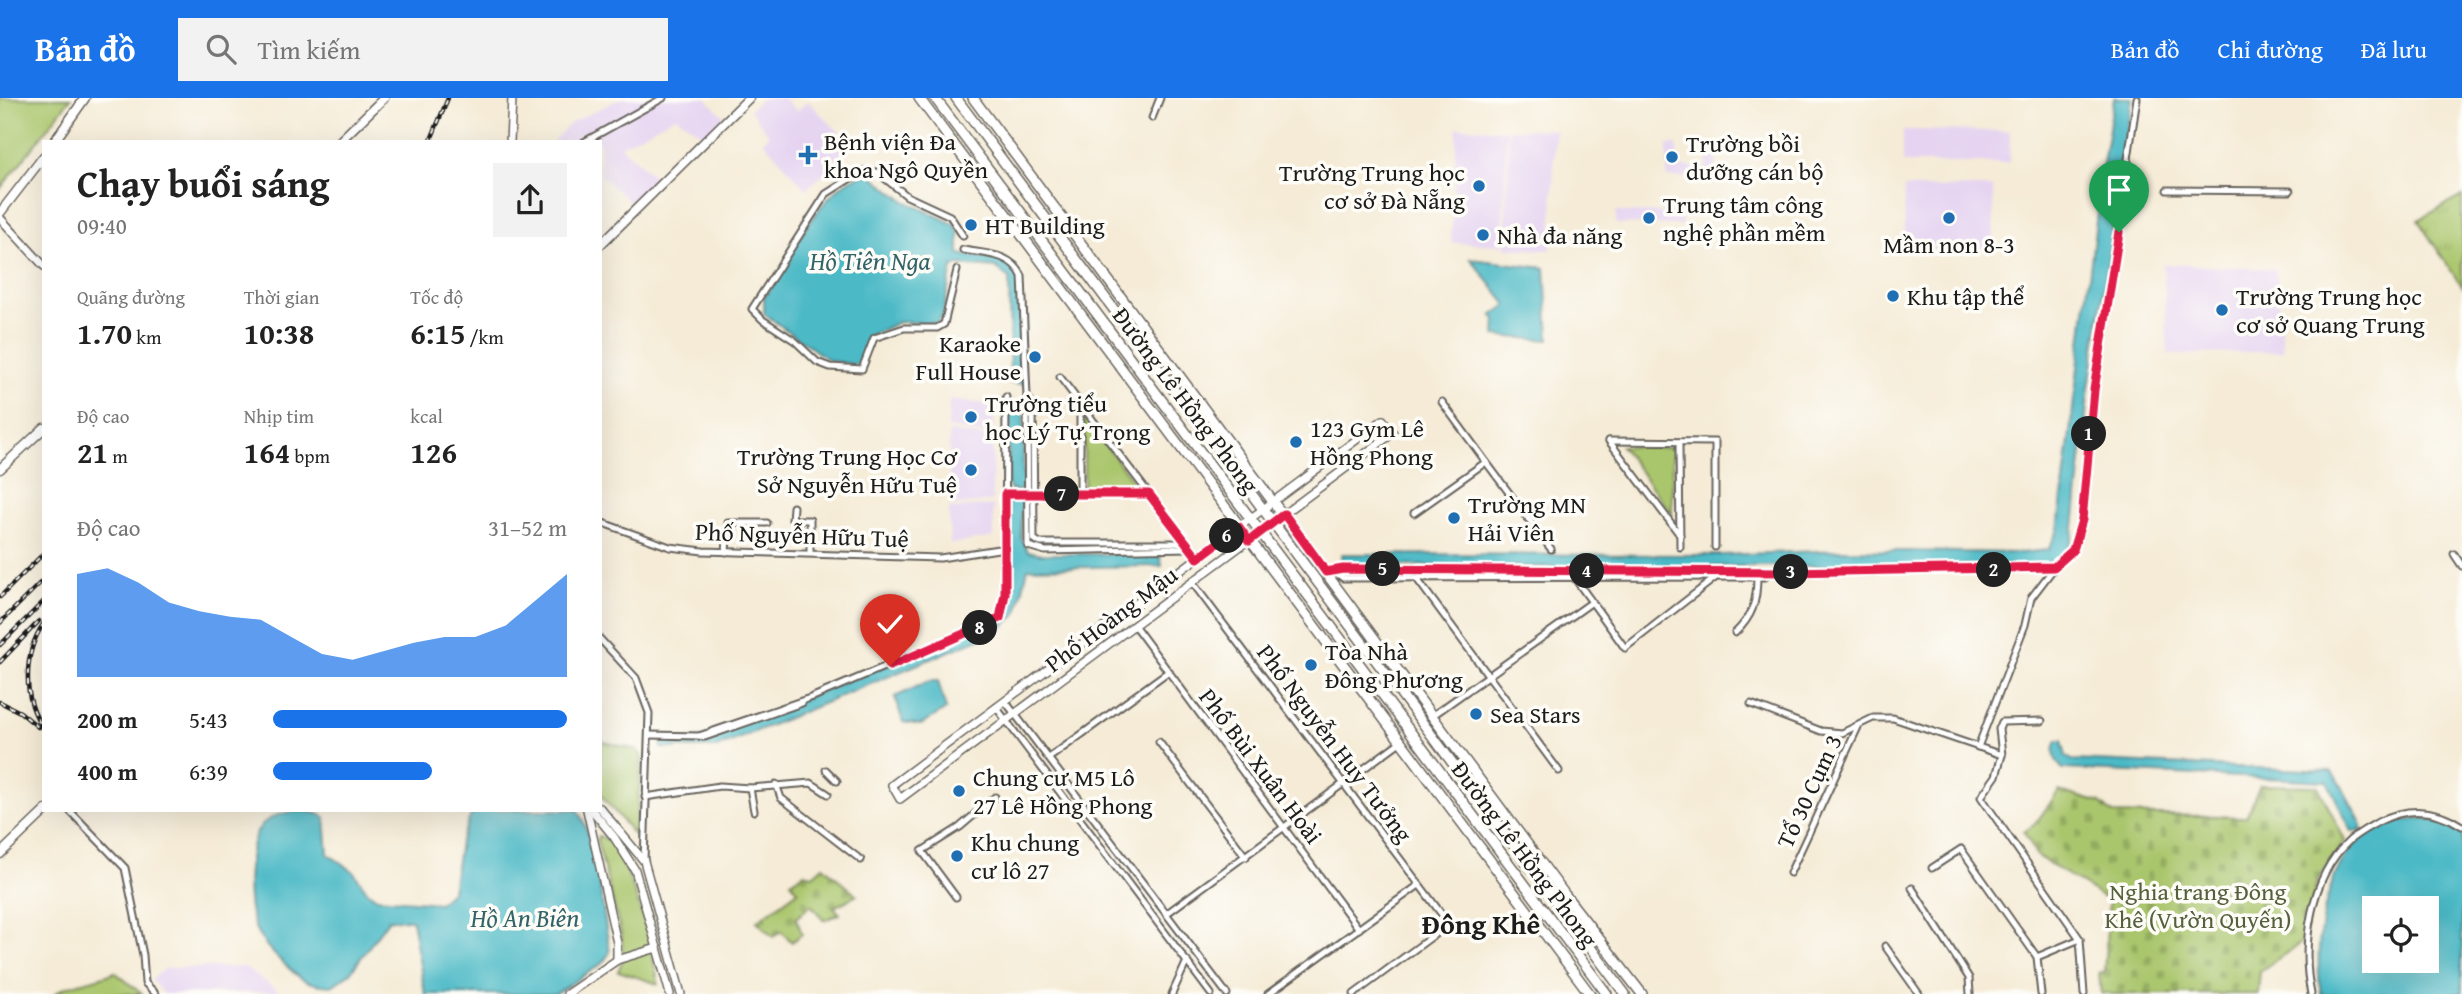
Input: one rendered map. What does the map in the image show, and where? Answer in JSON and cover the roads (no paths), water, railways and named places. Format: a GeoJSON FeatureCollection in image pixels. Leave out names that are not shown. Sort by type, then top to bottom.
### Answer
{"type":"FeatureCollection","features":[{"type":"Feature","properties":{"kind":"main road"},"geometry":{"type":"LineString","coordinates":[[55,140],[85,98]]}},
{"type":"Feature","properties":{"kind":"main road"},"geometry":{"type":"LineString","coordinates":[[341,140],[384,98]]}},
{"type":"Feature","properties":{"kind":"main road"},"geometry":{"type":"LineString","coordinates":[[602,243],[748,98]]}},
{"type":"Feature","properties":{"kind":"main road","name":"Đường Lê Hồng Phong"},"geometry":{"type":"LineString","coordinates":[[919,98],[1587,993]]}},
{"type":"Feature","properties":{"kind":"main road","name":"Đường Lê Hồng Phong"},"geometry":{"type":"LineString","coordinates":[[935,98],[1607,994]]}},
{"type":"Feature","properties":{"kind":"main road","name":"Đường Lê Hồng Phong"},"geometry":{"type":"LineString","coordinates":[[956,98],[1271,524],[1625,994]]}},
{"type":"Feature","properties":{"kind":"main road","name":"Đường Lê Hồng Phong"},"geometry":{"type":"LineString","coordinates":[[973,98],[1137,320],[1330,572],[1432,716],[1642,994]]}},
{"type":"Feature","properties":{"kind":"main road"},"geometry":{"type":"LineString","coordinates":[[1006,166],[1017,158]]}},
{"type":"Feature","properties":{"kind":"main road"},"geometry":{"type":"LineString","coordinates":[[0,215],[42,159]]}},
{"type":"Feature","properties":{"kind":"main road"},"geometry":{"type":"LineString","coordinates":[[984,184],[993,176]]}},
{"type":"Feature","properties":{"kind":"main road"},"geometry":{"type":"LineString","coordinates":[[1126,328],[1137,320]]}},
{"type":"Feature","properties":{"kind":"main road"},"geometry":{"type":"LineString","coordinates":[[0,469],[42,430]]}},
{"type":"Feature","properties":{"kind":"main road"},"geometry":{"type":"LineString","coordinates":[[0,854],[44,812]]}},
{"type":"Feature","properties":{"kind":"street"},"geometry":{"type":"LineString","coordinates":[[510,140],[512,98]]}},
{"type":"Feature","properties":{"kind":"street"},"geometry":{"type":"LineString","coordinates":[[588,140],[663,98]]}},
{"type":"Feature","properties":{"kind":"street"},"geometry":{"type":"LineString","coordinates":[[1152,118],[1160,98]]}},
{"type":"Feature","properties":{"kind":"street"},"geometry":{"type":"LineString","coordinates":[[1978,747],[2025,625],[2031,598],[2054,567],[2073,550],[2082,520],[2094,390],[2137,98]]}},
{"type":"Feature","properties":{"kind":"street"},"geometry":{"type":"LineString","coordinates":[[957,270],[944,324],[937,328],[904,328],[874,338],[864,366],[859,370],[821,365],[752,309],[826,194],[862,171],[877,172],[907,196],[950,216],[963,236]]}},
{"type":"Feature","properties":{"kind":"street"},"geometry":{"type":"LineString","coordinates":[[2166,190],[2290,191]]}},
{"type":"Feature","properties":{"kind":"street"},"geometry":{"type":"LineString","coordinates":[[0,215],[42,264]]}},
{"type":"Feature","properties":{"kind":"street"},"geometry":{"type":"LineString","coordinates":[[963,250],[1006,258],[1014,262],[1022,276],[1032,534],[1040,543],[1187,546]]}},
{"type":"Feature","properties":{"kind":"street"},"geometry":{"type":"LineString","coordinates":[[1060,377],[1198,558]]}},
{"type":"Feature","properties":{"kind":"street"},"geometry":{"type":"LineString","coordinates":[[650,735],[705,737],[813,697],[1000,618],[1005,594],[1006,397]]}},
{"type":"Feature","properties":{"kind":"street"},"geometry":{"type":"LineString","coordinates":[[1442,402],[1551,548]]}},
{"type":"Feature","properties":{"kind":"street"},"geometry":{"type":"LineString","coordinates":[[1080,404],[1080,494]]}},
{"type":"Feature","properties":{"kind":"street","name":"Phố Hoàng Mậu"},"geometry":{"type":"LineString","coordinates":[[1383,420],[1393,433],[900,800],[892,785],[1262,510],[1383,420]]}},
{"type":"Feature","properties":{"kind":"street"},"geometry":{"type":"LineString","coordinates":[[1680,535],[1609,441],[1715,442],[1715,547]]}},
{"type":"Feature","properties":{"kind":"street"},"geometry":{"type":"LineString","coordinates":[[1679,443],[1680,547]]}},
{"type":"Feature","properties":{"kind":"street"},"geometry":{"type":"LineString","coordinates":[[1414,513],[1486,462]]}},
{"type":"Feature","properties":{"kind":"street"},"geometry":{"type":"LineString","coordinates":[[1005,494],[1149,494]]}},
{"type":"Feature","properties":{"kind":"street"},"geometry":{"type":"LineString","coordinates":[[793,507],[792,520],[810,520],[810,552]]}},
{"type":"Feature","properties":{"kind":"street","name":"Phố Nguyễn Hữu Tuệ"},"geometry":{"type":"LineString","coordinates":[[602,523],[670,547],[726,552],[810,552],[940,558],[1005,548]]}},
{"type":"Feature","properties":{"kind":"street"},"geometry":{"type":"LineString","coordinates":[[726,552],[728,523],[767,523]]}},
{"type":"Feature","properties":{"kind":"street"},"geometry":{"type":"LineString","coordinates":[[2454,554],[2462,566]]}},
{"type":"Feature","properties":{"kind":"street"},"geometry":{"type":"LineString","coordinates":[[1330,572],[1343,569],[1767,572],[2054,567]]}},
{"type":"Feature","properties":{"kind":"street"},"geometry":{"type":"LineString","coordinates":[[2036,569],[2040,585]]}},
{"type":"Feature","properties":{"kind":"street"},"geometry":{"type":"LineString","coordinates":[[1330,572],[1343,578],[1576,580],[1757,577],[1765,576],[1767,572]]}},
{"type":"Feature","properties":{"kind":"street"},"geometry":{"type":"LineString","coordinates":[[1735,633],[1749,619],[1757,598],[1757,577]]}},
{"type":"Feature","properties":{"kind":"street"},"geometry":{"type":"LineString","coordinates":[[1576,580],[1625,648],[1715,578]]}},
{"type":"Feature","properties":{"kind":"street"},"geometry":{"type":"LineString","coordinates":[[1417,579],[1559,771]]}},
{"type":"Feature","properties":{"kind":"street","name":"Phố Nguyễn Huy Tưởng"},"geometry":{"type":"LineString","coordinates":[[1192,582],[1449,924],[1354,994]]}},
{"type":"Feature","properties":{"kind":"street"},"geometry":{"type":"LineString","coordinates":[[1150,591],[1162,605]]}},
{"type":"Feature","properties":{"kind":"street"},"geometry":{"type":"LineString","coordinates":[[1432,716],[1592,602]]}},
{"type":"Feature","properties":{"kind":"street","name":"Phố Bùi Xuân Hoài"},"geometry":{"type":"LineString","coordinates":[[1134,625],[1359,929]]}},
{"type":"Feature","properties":{"kind":"street"},"geometry":{"type":"LineString","coordinates":[[602,641],[636,678],[645,696],[650,735],[644,861],[681,994]]}},
{"type":"Feature","properties":{"kind":"street"},"geometry":{"type":"LineString","coordinates":[[1049,758],[1168,671]]}},
{"type":"Feature","properties":{"kind":"street"},"geometry":{"type":"LineString","coordinates":[[1005,701],[1227,994]]}},
{"type":"Feature","properties":{"kind":"street"},"geometry":{"type":"LineString","coordinates":[[1751,704],[1821,731],[1842,733],[1873,718],[1893,718],[2002,755]]}},
{"type":"Feature","properties":{"kind":"street"},"geometry":{"type":"LineString","coordinates":[[996,708],[1211,994]]}},
{"type":"Feature","properties":{"kind":"street"},"geometry":{"type":"LineString","coordinates":[[1992,712],[1999,729],[2002,755],[1996,776],[1981,797],[2080,939],[2084,994]]}},
{"type":"Feature","properties":{"kind":"street"},"geometry":{"type":"LineString","coordinates":[[1999,729],[2002,722],[2042,721]]}},
{"type":"Feature","properties":{"kind":"street","name":"Tổ 30 Cụm 3"},"geometry":{"type":"LineString","coordinates":[[1790,873],[1859,725]]}},
{"type":"Feature","properties":{"kind":"street"},"geometry":{"type":"LineString","coordinates":[[950,742],[961,754]]}},
{"type":"Feature","properties":{"kind":"street"},"geometry":{"type":"LineString","coordinates":[[1159,742],[1246,857]]}},
{"type":"Feature","properties":{"kind":"street"},"geometry":{"type":"LineString","coordinates":[[1166,914],[1400,742]]}},
{"type":"Feature","properties":{"kind":"street"},"geometry":{"type":"LineString","coordinates":[[826,770],[837,780]]}},
{"type":"Feature","properties":{"kind":"street"},"geometry":{"type":"LineString","coordinates":[[645,797],[720,786],[750,788],[811,783],[828,794]]}},
{"type":"Feature","properties":{"kind":"street"},"geometry":{"type":"LineString","coordinates":[[776,785],[781,798],[862,860]]}},
{"type":"Feature","properties":{"kind":"street"},"geometry":{"type":"LineString","coordinates":[[750,788],[754,811]]}},
{"type":"Feature","properties":{"kind":"street"},"geometry":{"type":"LineString","coordinates":[[956,897],[922,851],[960,827],[995,797]]}},
{"type":"Feature","properties":{"kind":"street"},"geometry":{"type":"LineString","coordinates":[[602,810],[644,861]]}},
{"type":"Feature","properties":{"kind":"street"},"geometry":{"type":"LineString","coordinates":[[2311,994],[2308,978],[2308,928],[2332,862],[2348,841],[2393,814],[2407,811],[2434,813],[2462,826]]}},
{"type":"Feature","properties":{"kind":"street"},"geometry":{"type":"LineString","coordinates":[[71,812],[125,868],[143,955],[145,984],[156,994]]}},
{"type":"Feature","properties":{"kind":"street"},"geometry":{"type":"LineString","coordinates":[[589,812],[617,943],[617,960]]}},
{"type":"Feature","properties":{"kind":"street"},"geometry":{"type":"LineString","coordinates":[[591,812],[614,837],[635,870],[670,994]]}},
{"type":"Feature","properties":{"kind":"street"},"geometry":{"type":"LineString","coordinates":[[1932,868],[1961,849],[2037,957],[2041,994]]}},
{"type":"Feature","properties":{"kind":"street"},"geometry":{"type":"LineString","coordinates":[[635,870],[644,861]]}},
{"type":"Feature","properties":{"kind":"street"},"geometry":{"type":"LineString","coordinates":[[1268,994],[1419,885]]}},
{"type":"Feature","properties":{"kind":"street"},"geometry":{"type":"LineString","coordinates":[[1912,888],[1969,978],[1970,994]]}},
{"type":"Feature","properties":{"kind":"street"},"geometry":{"type":"LineString","coordinates":[[2037,957],[2080,939]]}},
{"type":"Feature","properties":{"kind":"street"},"geometry":{"type":"LineString","coordinates":[[1885,946],[1919,994]]}},
{"type":"Feature","properties":{"kind":"street"},"geometry":{"type":"LineString","coordinates":[[567,994],[617,960],[657,948]]}},
{"type":"Feature","properties":{"kind":"street"},"geometry":{"type":"LineString","coordinates":[[1172,994],[1187,961]]}},
{"type":"Feature","properties":{"kind":"street"},"geometry":{"type":"LineString","coordinates":[[1587,993],[1598,983]]}},
{"type":"Feature","properties":{"kind":"water"},"geometry":{"type":"Polygon","coordinates":[[[2114,98],[2132,98],[2088,395],[2073,537],[2059,558],[2034,565],[1342,565],[1341,554],[1721,555],[1842,550],[2020,553],[2048,550],[2058,530],[2103,164],[2114,98]]]}},
{"type":"Feature","properties":{"kind":"water","name":"Hồ Tiên Nga"},"geometry":{"type":"Polygon","coordinates":[[[870,174],[905,201],[954,224],[959,232],[959,254],[999,260],[1015,267],[1019,277],[1024,384],[1010,383],[1009,279],[997,268],[956,265],[952,268],[943,315],[937,323],[899,322],[869,336],[863,359],[856,365],[830,361],[764,314],[764,298],[823,205],[853,178],[870,174]]]}},
{"type":"Feature","properties":{"kind":"water"},"geometry":{"type":"Polygon","coordinates":[[[1471,259],[1545,268],[1549,340],[1495,336],[1496,319],[1492,316],[1507,305],[1471,259]]]}},
{"type":"Feature","properties":{"kind":"water"},"geometry":{"type":"Polygon","coordinates":[[[1009,407],[1024,407],[1023,485],[1020,491],[1011,490],[1008,485],[1009,407]]]}},
{"type":"Feature","properties":{"kind":"water"},"geometry":{"type":"Polygon","coordinates":[[[1012,496],[1022,499],[1021,538],[1028,551],[1043,554],[1160,554],[1162,566],[1028,568],[1017,614],[1001,628],[981,638],[716,748],[661,748],[662,739],[684,740],[719,734],[1002,614],[1007,606],[1011,578],[1008,502],[1012,496]]]}},
{"type":"Feature","properties":{"kind":"water"},"geometry":{"type":"Polygon","coordinates":[[[929,681],[938,681],[946,709],[921,725],[903,722],[895,697],[929,681]]]}},
{"type":"Feature","properties":{"kind":"water"},"geometry":{"type":"Polygon","coordinates":[[[2057,740],[2062,740],[2066,756],[2072,760],[2331,771],[2337,777],[2362,825],[2361,831],[2352,832],[2327,781],[2063,769],[2055,756],[2057,740]]]}},
{"type":"Feature","properties":{"kind":"water","name":"Hồ An Biên"},"geometry":{"type":"Polygon","coordinates":[[[291,812],[312,812],[325,817],[328,854],[353,871],[367,891],[377,898],[439,903],[452,891],[460,842],[472,812],[578,812],[590,839],[598,878],[610,952],[603,963],[555,994],[425,994],[412,920],[389,919],[350,973],[332,986],[323,985],[298,977],[272,953],[253,922],[248,891],[252,845],[260,828],[276,816],[291,812]]]}},
{"type":"Feature","properties":{"kind":"water"},"geometry":{"type":"Polygon","coordinates":[[[2424,818],[2450,823],[2462,833],[2462,994],[2321,994],[2321,930],[2331,885],[2352,847],[2373,829],[2424,818]]]}},
{"type":"Feature","properties":{"kind":"railway"},"geometry":{"type":"LineString","coordinates":[[431,140],[448,98]]}},
{"type":"Feature","properties":{"kind":"railway"},"geometry":{"type":"LineString","coordinates":[[0,597],[42,555]]}},
{"type":"Feature","properties":{"kind":"railway"},"geometry":{"type":"LineString","coordinates":[[0,623],[42,581]]}},
{"type":"Feature","properties":{"kind":"railway"},"geometry":{"type":"LineString","coordinates":[[0,645],[42,603]]}},
{"type":"Feature","properties":{"kind":"railway"},"geometry":{"type":"LineString","coordinates":[[0,662],[39,621]]}},
{"type":"Feature","properties":{"kind":"railway"},"geometry":{"type":"LineString","coordinates":[[42,626],[32,648],[28,676],[32,704],[42,726]]}},
{"type":"Feature","properties":{"kind":"railway"},"geometry":{"type":"LineString","coordinates":[[0,702],[20,712],[38,727]]}},
{"type":"Feature","properties":{"kind":"place","name":"Bệnh viện Đa khoa Ngô Quyền"},"geometry":{"type":"Point","coordinates":[808,155]}},
{"type":"Feature","properties":{"kind":"place","name":"Trường bồi dưỡng cán bộ"},"geometry":{"type":"Point","coordinates":[1672,157]}},
{"type":"Feature","properties":{"kind":"place","name":"Trường Trung học cơ sở Đà Nẵng"},"geometry":{"type":"Point","coordinates":[1479,186]}},
{"type":"Feature","properties":{"kind":"place","name":"Trung tâm công nghệ phần mềm"},"geometry":{"type":"Point","coordinates":[1649,218]}},
{"type":"Feature","properties":{"kind":"place","name":"Mầm non 8-3"},"geometry":{"type":"Point","coordinates":[1949,218]}},
{"type":"Feature","properties":{"kind":"place","name":"HT Building"},"geometry":{"type":"Point","coordinates":[971,225]}},
{"type":"Feature","properties":{"kind":"place","name":"Nhà đa năng"},"geometry":{"type":"Point","coordinates":[1483,235]}},
{"type":"Feature","properties":{"kind":"place","name":"Khu tập thể"},"geometry":{"type":"Point","coordinates":[1893,296]}},
{"type":"Feature","properties":{"kind":"place","name":"Trường Trung học cơ sở Quang Trung"},"geometry":{"type":"Point","coordinates":[2222,310]}},
{"type":"Feature","properties":{"kind":"place","name":"Karaoke Full House"},"geometry":{"type":"Point","coordinates":[1035,357]}},
{"type":"Feature","properties":{"kind":"place","name":"Trường tiểu học Lý Tự Trọng"},"geometry":{"type":"Point","coordinates":[971,417]}},
{"type":"Feature","properties":{"kind":"place","name":"123 Gym Lê Hồng Phong"},"geometry":{"type":"Point","coordinates":[1296,442]}},
{"type":"Feature","properties":{"kind":"place","name":"Trường Trung Học Cơ Sở Nguyễn Hữu Tuệ"},"geometry":{"type":"Point","coordinates":[971,470]}},
{"type":"Feature","properties":{"kind":"place","name":"Trường MN Hải Viên"},"geometry":{"type":"Point","coordinates":[1454,518]}},
{"type":"Feature","properties":{"kind":"place","name":"Tòa Nhà Đông Phương"},"geometry":{"type":"Point","coordinates":[1311,665]}},
{"type":"Feature","properties":{"kind":"place","name":"Sea Stars"},"geometry":{"type":"Point","coordinates":[1476,714]}},
{"type":"Feature","properties":{"kind":"place","name":"Chung cư M5 Lô 27 Lê Hồng Phong"},"geometry":{"type":"Point","coordinates":[959,791]}},
{"type":"Feature","properties":{"kind":"place","name":"Khu chung cư lô 27"},"geometry":{"type":"Point","coordinates":[957,856]}},
{"type":"Feature","properties":{"kind":"district","name":"Đông Khê"},"geometry":{"type":"Point","coordinates":[1481,923]}},
{"type":"Feature","properties":{"kind":"park label","name":"Nghia trang Đông Khê (Vườn Quyến)"},"geometry":{"type":"Point","coordinates":[2198,905]}}]}
